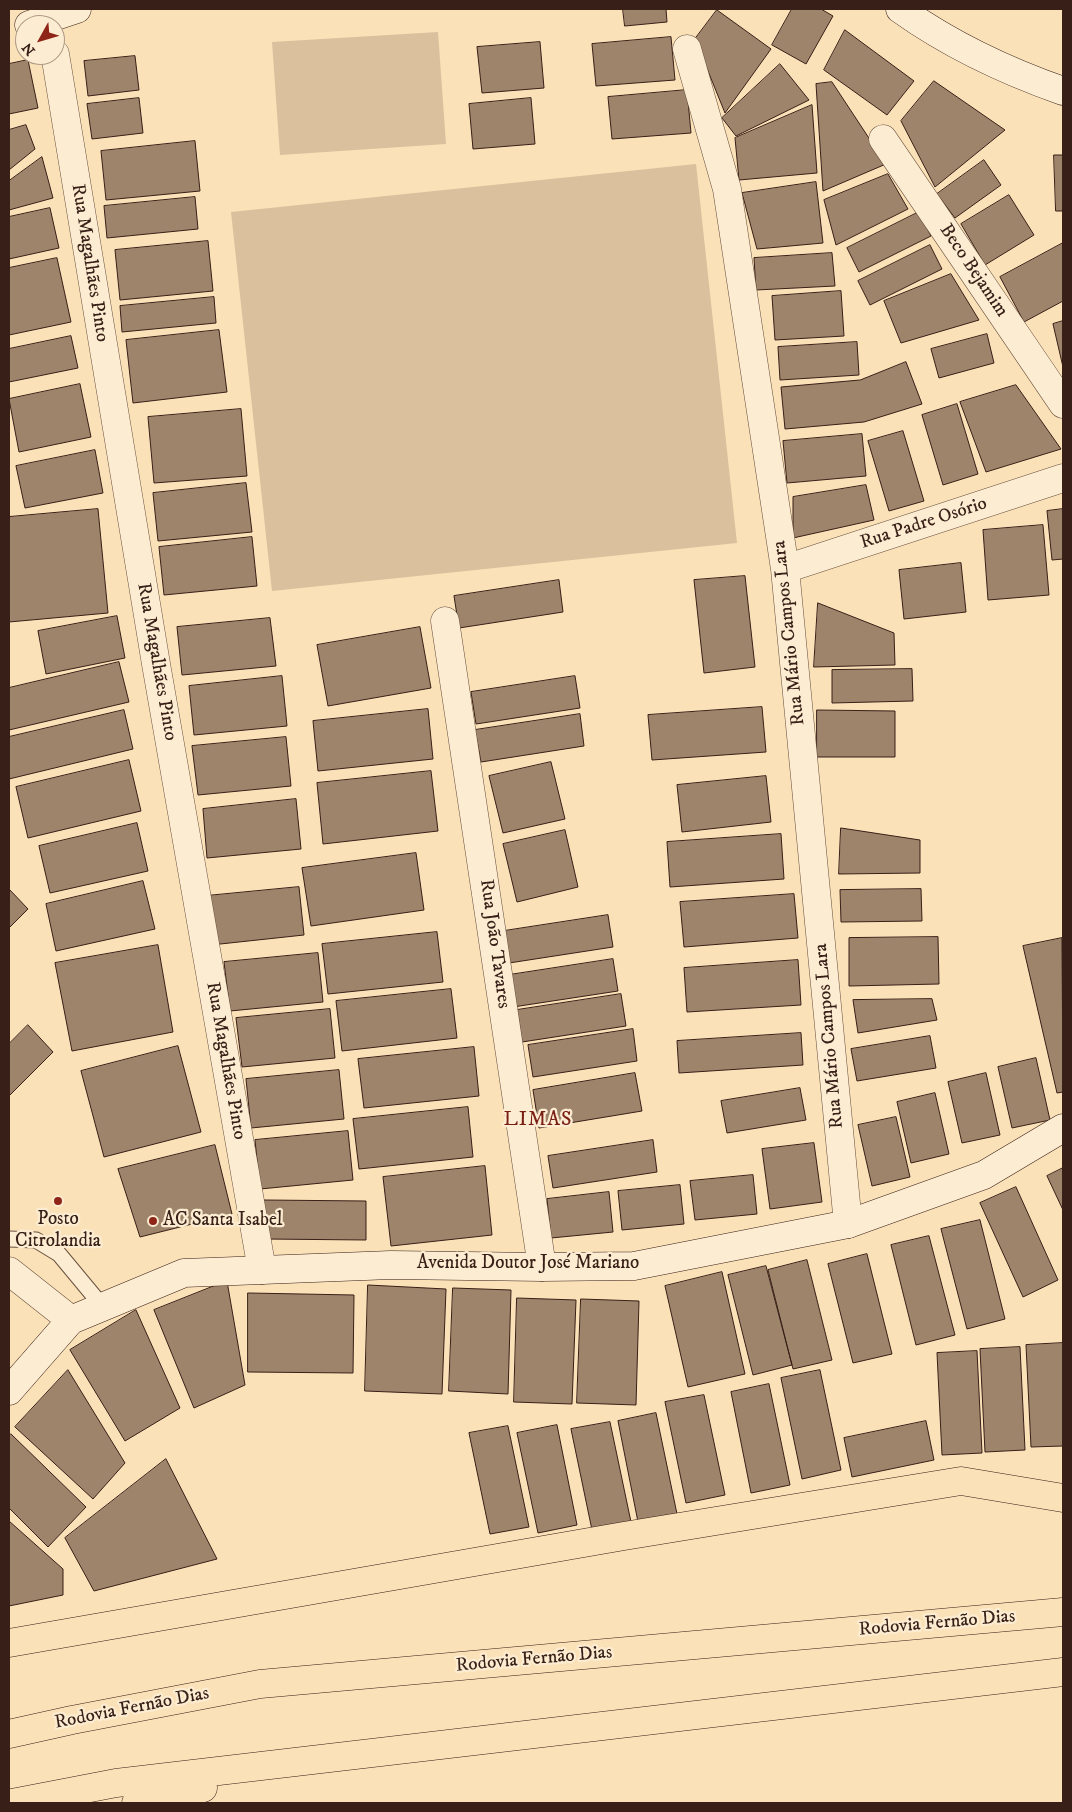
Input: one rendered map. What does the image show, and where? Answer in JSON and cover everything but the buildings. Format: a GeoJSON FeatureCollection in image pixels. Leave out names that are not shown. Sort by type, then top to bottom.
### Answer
{"type":"FeatureCollection","features":[{"type":"Feature","properties":{"kind":"highway"},"geometry":{"type":"LineString","coordinates":[[9,1643],[624,1536],[961,1481],[1063,1498]]}},
{"type":"Feature","properties":{"kind":"highway","name":"Rodovia Fernão Dias"},"geometry":{"type":"LineString","coordinates":[[9,1734],[260,1684],[1063,1612]]}},
{"type":"Feature","properties":{"kind":"highway"},"geometry":{"type":"LineString","coordinates":[[12,1803],[116,1783],[1063,1672]]}},
{"type":"Feature","properties":{"kind":"highway"},"geometry":{"type":"LineString","coordinates":[[136,1803],[346,1755]]}},
{"type":"Feature","properties":{"kind":"street"},"geometry":{"type":"LineString","coordinates":[[58,15],[77,9]]}},
{"type":"Feature","properties":{"kind":"street"},"geometry":{"type":"LineString","coordinates":[[900,9],[929,30],[1024,77],[1063,91]]}},
{"type":"Feature","properties":{"kind":"street","name":"Rua Mário Campos Lara"},"geometry":{"type":"LineString","coordinates":[[686,49],[727,189],[785,569],[848,1224]]}},
{"type":"Feature","properties":{"kind":"street","name":"Rua Magalhães Pinto"},"geometry":{"type":"LineString","coordinates":[[57,65],[156,664],[262,1270]]}},
{"type":"Feature","properties":{"kind":"street","name":"Beco Bejamim"},"geometry":{"type":"LineString","coordinates":[[883,138],[1063,404]]}},
{"type":"Feature","properties":{"kind":"street","name":"Rua Padre Osório"},"geometry":{"type":"LineString","coordinates":[[785,569],[1063,478]]}},
{"type":"Feature","properties":{"kind":"street","name":"Rua João Tavares"},"geometry":{"type":"LineString","coordinates":[[446,620],[542,1267]]}},
{"type":"Feature","properties":{"kind":"street","name":"Avenida Doutor José Mariano"},"geometry":{"type":"LineString","coordinates":[[9,1391],[71,1320],[184,1273],[391,1265],[634,1266],[848,1224],[984,1175],[1063,1128]]}},
{"type":"Feature","properties":{"kind":"street"},"geometry":{"type":"LineString","coordinates":[[9,1272],[71,1320]]}},
{"type":"Feature","properties":{"kind":"lane"},"geometry":{"type":"LineString","coordinates":[[9,1239],[36,1240],[59,1254],[103,1307]]}},
{"type":"Feature","properties":{"kind":"shaded area"},"geometry":{"type":"Polygon","coordinates":[[[438,32],[446,144],[280,155],[272,42],[438,32]]]}},
{"type":"Feature","properties":{"kind":"shaded area"},"geometry":{"type":"Polygon","coordinates":[[[696,164],[737,543],[272,591],[231,212],[696,164]]]}},
{"type":"Feature","properties":{"kind":"place","name":"Posto Citrolandia"},"geometry":{"type":"Point","coordinates":[58,1201]}},
{"type":"Feature","properties":{"kind":"place","name":"AC Santa Isabel"},"geometry":{"type":"Point","coordinates":[153,1221]}},
{"type":"Feature","properties":{"kind":"district","name":"LIMAS"},"geometry":{"type":"Point","coordinates":[538,1121]}}]}
